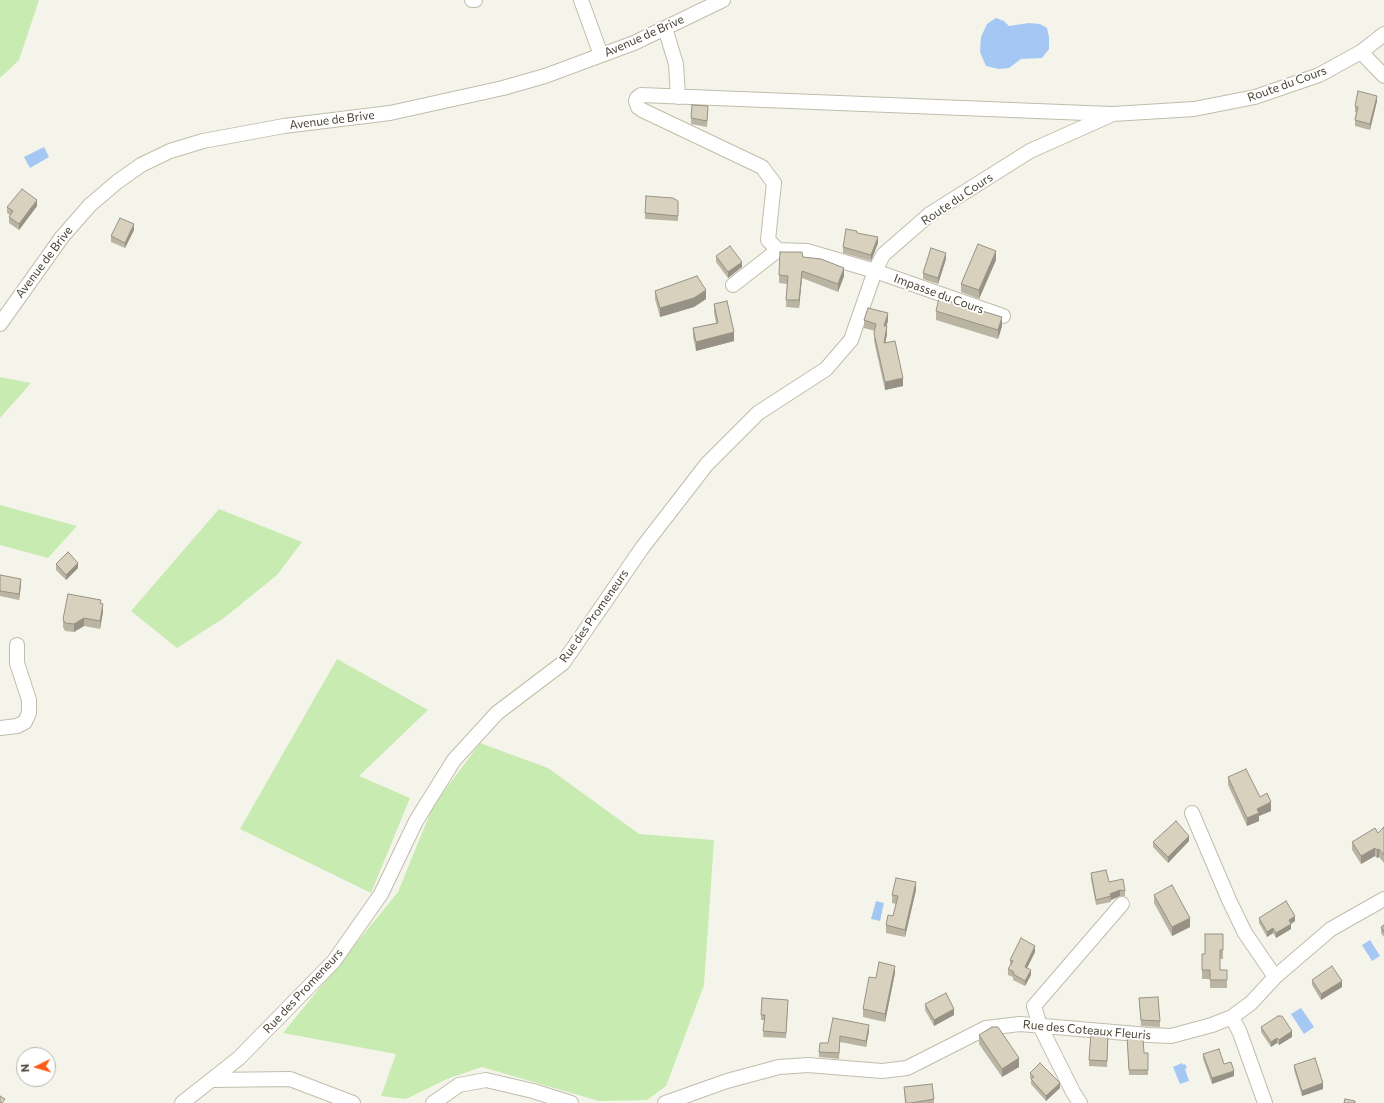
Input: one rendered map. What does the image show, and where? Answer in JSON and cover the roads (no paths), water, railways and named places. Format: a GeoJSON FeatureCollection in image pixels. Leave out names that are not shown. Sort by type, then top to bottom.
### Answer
{"type":"FeatureCollection","features":[{"type":"Feature","properties":{"kind":"street"},"geometry":{"type":"LineString","coordinates":[[581,0],[601,55]]}},
{"type":"Feature","properties":{"kind":"street","name":"Avenue de Brive"},"geometry":{"type":"LineString","coordinates":[[0,324],[62,237],[90,205],[117,182],[135,170],[170,151],[203,141],[284,126],[390,113],[434,105],[545,76],[634,43],[723,0]]}},
{"type":"Feature","properties":{"kind":"street"},"geometry":{"type":"LineString","coordinates":[[665,28],[676,64],[678,97]]}},
{"type":"Feature","properties":{"kind":"street","name":"Route du Cours"},"geometry":{"type":"LineString","coordinates":[[778,250],[768,240],[774,183],[762,167],[642,110],[638,107],[636,101],[641,95],[1113,114],[1194,109],[1255,98],[1319,75],[1361,52],[1384,34]]}},
{"type":"Feature","properties":{"kind":"street"},"geometry":{"type":"LineString","coordinates":[[1361,52],[1384,76]]}},
{"type":"Feature","properties":{"kind":"street","name":"Route du Cours"},"geometry":{"type":"LineString","coordinates":[[875,271],[883,255],[930,214],[1030,151],[1113,114]]}},
{"type":"Feature","properties":{"kind":"street"},"geometry":{"type":"LineString","coordinates":[[733,285],[778,250],[807,251],[875,271]]}},
{"type":"Feature","properties":{"kind":"street","name":"Impasse du Cours"},"geometry":{"type":"LineString","coordinates":[[875,271],[1003,316]]}},
{"type":"Feature","properties":{"kind":"street","name":"Rue des Promeneurs"},"geometry":{"type":"LineString","coordinates":[[182,1103],[239,1058],[334,961],[381,894],[416,821],[454,760],[498,713],[563,663],[642,548],[707,464],[758,413],[826,369],[851,340],[875,271]]}},
{"type":"Feature","properties":{"kind":"street"},"geometry":{"type":"LineString","coordinates":[[0,728],[17,726],[26,722],[29,713],[29,700],[17,662],[17,645]]}},
{"type":"Feature","properties":{"kind":"street"},"geometry":{"type":"LineString","coordinates":[[1192,813],[1229,900],[1245,933],[1275,977]]}},
{"type":"Feature","properties":{"kind":"street","name":"Rue des Coteaux Fleuris"},"geometry":{"type":"LineString","coordinates":[[665,1103],[727,1081],[779,1067],[808,1065],[882,1072],[907,1068],[986,1028],[1020,1024],[1171,1036],[1212,1025],[1232,1017],[1251,1003],[1275,977],[1331,929],[1384,899]]}},
{"type":"Feature","properties":{"kind":"street"},"geometry":{"type":"LineString","coordinates":[[1080,1103],[1040,1026],[1034,1006],[1122,904]]}},
{"type":"Feature","properties":{"kind":"street"},"geometry":{"type":"LineString","coordinates":[[1232,1017],[1240,1033],[1265,1103]]}},
{"type":"Feature","properties":{"kind":"street"},"geometry":{"type":"LineString","coordinates":[[213,1080],[290,1079],[353,1103]]}},
{"type":"Feature","properties":{"kind":"street"},"geometry":{"type":"LineString","coordinates":[[433,1103],[460,1085],[486,1080],[533,1091],[571,1103]]}},
{"type":"Feature","properties":{"kind":"water"},"geometry":{"type":"Polygon","coordinates":[[[996,18],[1004,21],[1009,26],[1029,23],[1040,24],[1047,28],[1049,49],[1042,58],[1021,59],[1009,68],[999,69],[986,66],[980,52],[981,37],[987,24],[996,18]]]}},
{"type":"Feature","properties":{"kind":"water"},"geometry":{"type":"Polygon","coordinates":[[[44,147],[49,157],[30,168],[24,157],[44,147]]]}},
{"type":"Feature","properties":{"kind":"water"},"geometry":{"type":"Polygon","coordinates":[[[876,901],[884,903],[880,921],[871,919],[876,901]]]}},
{"type":"Feature","properties":{"kind":"water"},"geometry":{"type":"Polygon","coordinates":[[[1370,940],[1380,956],[1372,961],[1362,945],[1370,940]]]}},
{"type":"Feature","properties":{"kind":"water"},"geometry":{"type":"Polygon","coordinates":[[[1301,1008],[1314,1027],[1304,1034],[1291,1014],[1301,1008]]]}},
{"type":"Feature","properties":{"kind":"water"},"geometry":{"type":"Polygon","coordinates":[[[1182,1063],[1183,1065],[1185,1064],[1187,1068],[1185,1069],[1189,1081],[1180,1084],[1173,1067],[1182,1063]]]}}]}
